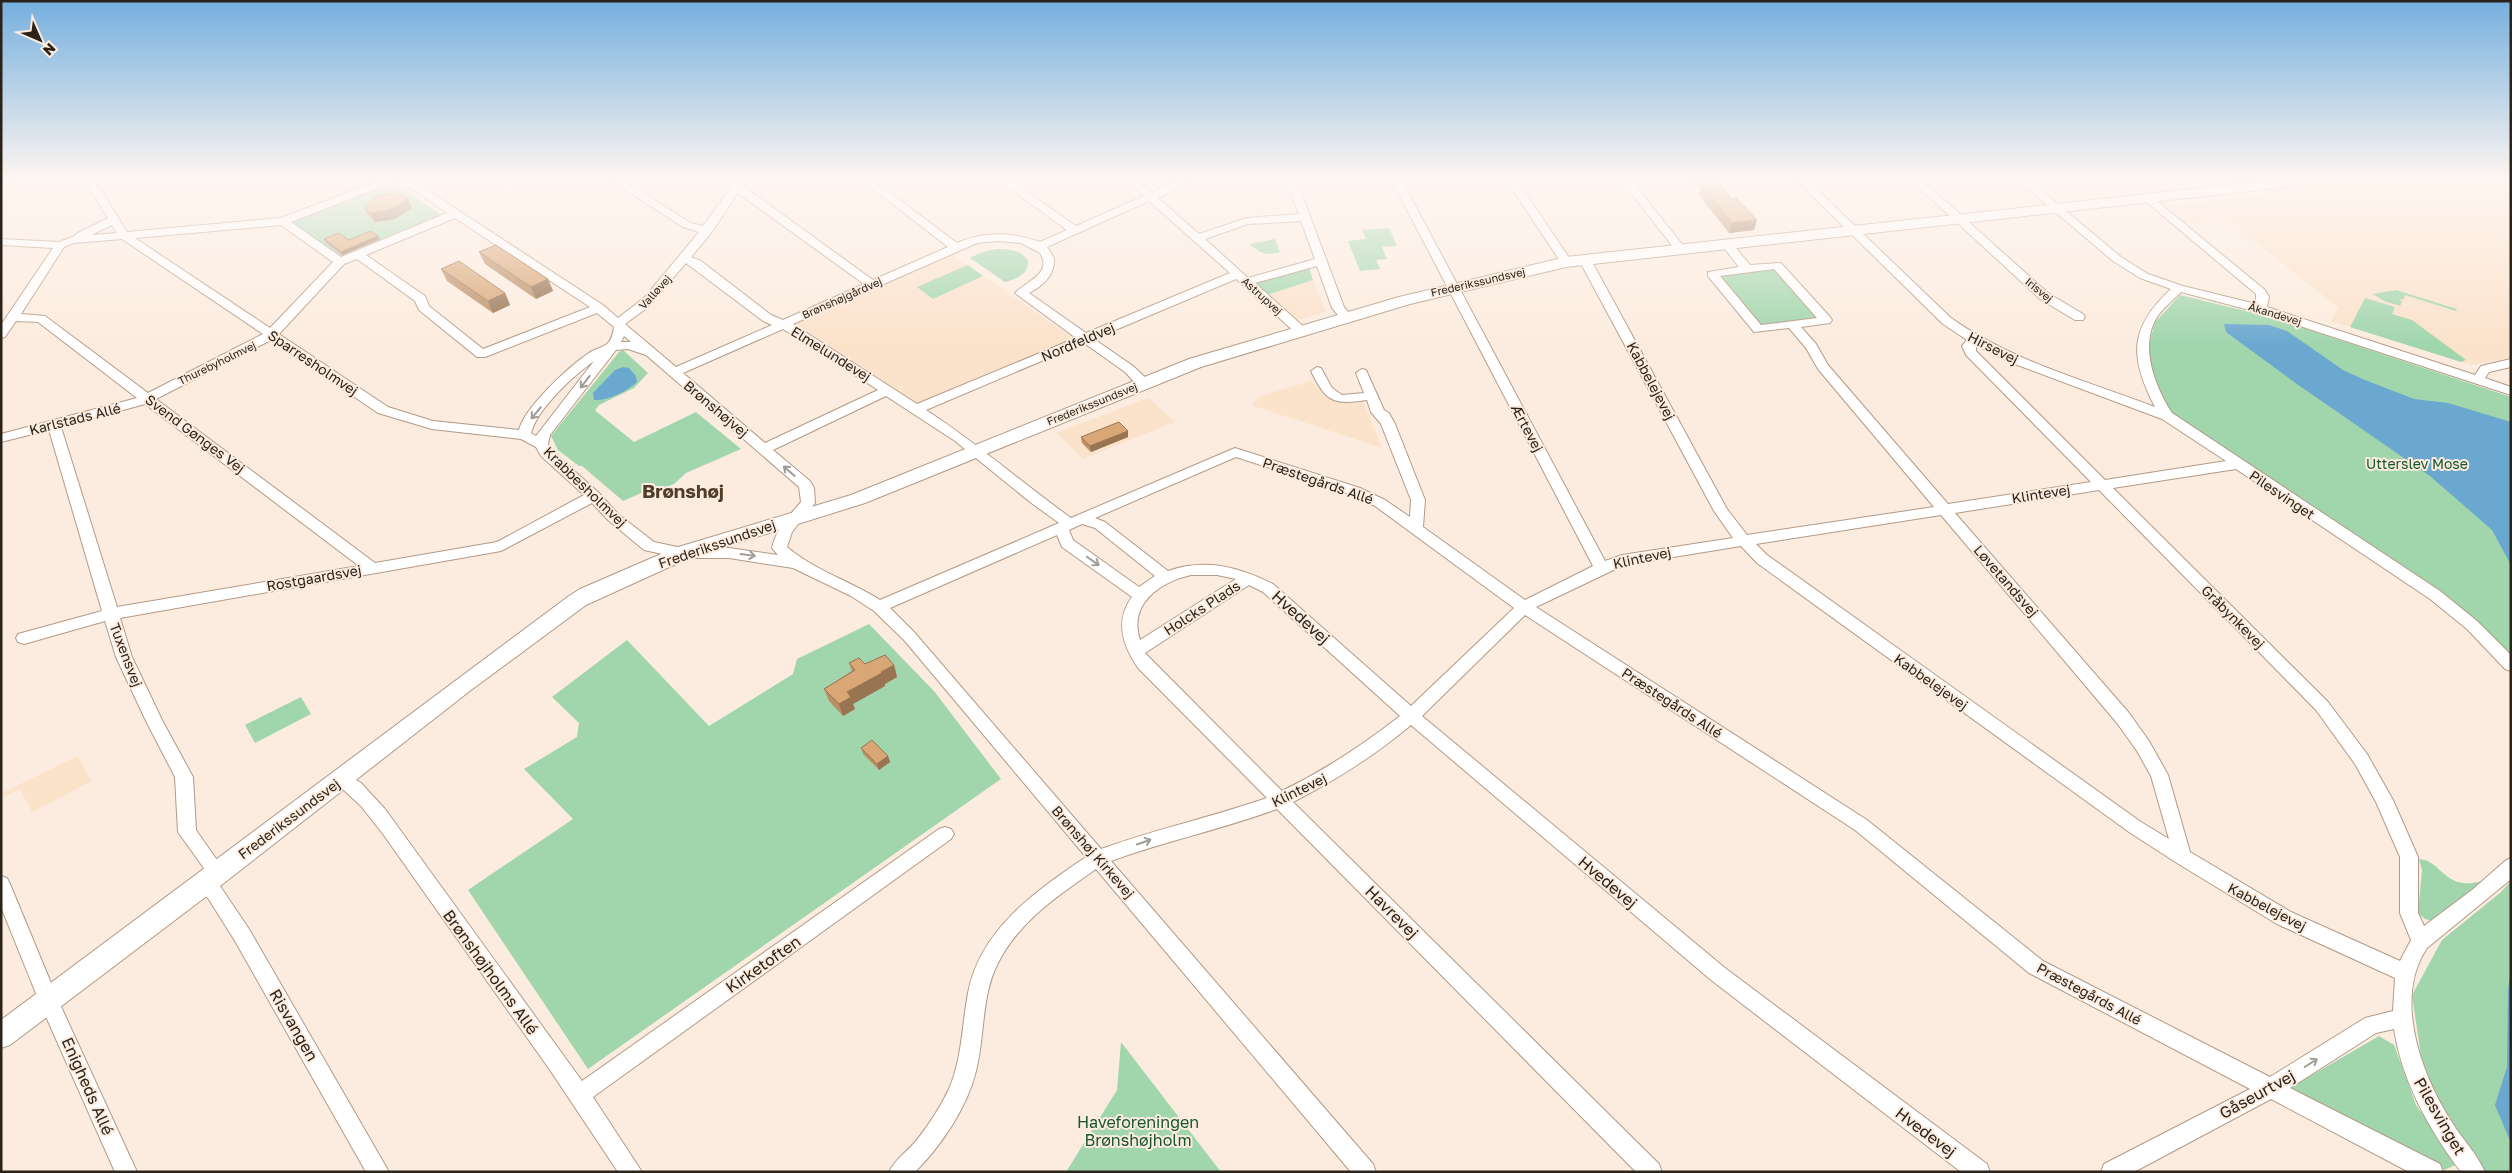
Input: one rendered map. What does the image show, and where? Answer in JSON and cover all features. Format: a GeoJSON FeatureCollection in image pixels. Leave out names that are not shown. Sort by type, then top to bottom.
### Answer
{"type":"FeatureCollection","features":[{"type":"Feature","properties":{"kind":"main road","name":"Frederikssundsvej"},"geometry":{"type":"LineString","coordinates":[[1,1036],[342,778],[431,707],[535,629],[614,575],[659,550],[718,527],[858,499],[1195,363],[1300,331],[1454,288],[1566,262],[1800,236]]}},
{"type":"Feature","properties":{"kind":"main road","name":"Frederikssundsvej"},"geometry":{"type":"LineString","coordinates":[[576,602],[682,553],[802,511]]}},
{"type":"Feature","properties":{"kind":"street"},"geometry":{"type":"LineString","coordinates":[[1,242],[60,245],[81,236]]}},
{"type":"Feature","properties":{"kind":"street"},"geometry":{"type":"LineString","coordinates":[[72,240],[124,236]]}},
{"type":"Feature","properties":{"kind":"street","name":"Sparresholmvej"},"geometry":{"type":"LineString","coordinates":[[124,236],[383,410],[432,425],[524,435],[540,444]]}},
{"type":"Feature","properties":{"kind":"street"},"geometry":{"type":"LineString","coordinates":[[304,236],[340,262]]}},
{"type":"Feature","properties":{"kind":"street","name":"Thurebyholmvej"},"geometry":{"type":"LineString","coordinates":[[148,398],[272,335],[340,262],[403,236]]}},
{"type":"Feature","properties":{"kind":"street","name":"Brønshøjvej"},"geometry":{"type":"LineString","coordinates":[[491,236],[599,308],[650,350],[652,356],[804,484],[807,488],[802,511]]}},
{"type":"Feature","properties":{"kind":"street","name":"Valløvej"},"geometry":{"type":"LineString","coordinates":[[618,325],[634,315],[703,236]]}},
{"type":"Feature","properties":{"kind":"street"},"geometry":{"type":"LineString","coordinates":[[807,236],[871,284]]}},
{"type":"Feature","properties":{"kind":"street"},"geometry":{"type":"LineString","coordinates":[[940,236],[955,247]]}},
{"type":"Feature","properties":{"kind":"street"},"geometry":{"type":"LineString","coordinates":[[1064,236],[1039,247],[1048,256],[1050,267],[1048,273],[1038,284],[1022,293],[1129,369],[1144,383]]}},
{"type":"Feature","properties":{"kind":"street","name":"Astrupvej"},"geometry":{"type":"LineString","coordinates":[[1195,236],[1300,331]]}},
{"type":"Feature","properties":{"kind":"street"},"geometry":{"type":"LineString","coordinates":[[1198,238],[1205,236]]}},
{"type":"Feature","properties":{"kind":"street"},"geometry":{"type":"LineString","coordinates":[[1312,236],[1338,308],[1347,318]]}},
{"type":"Feature","properties":{"kind":"street","name":"Ærtevej"},"geometry":{"type":"LineString","coordinates":[[1426,236],[1601,568]]}},
{"type":"Feature","properties":{"kind":"street"},"geometry":{"type":"LineString","coordinates":[[1548,236],[1566,262]]}},
{"type":"Feature","properties":{"kind":"street"},"geometry":{"type":"LineString","coordinates":[[1670,236],[1681,250]]}},
{"type":"Feature","properties":{"kind":"street","name":"Hirsevej"},"geometry":{"type":"LineString","coordinates":[[1856,236],[1947,321],[1974,340],[2016,360],[2154,413],[2167,416]]}},
{"type":"Feature","properties":{"kind":"street","name":"Irisvej"},"geometry":{"type":"LineString","coordinates":[[1977,236],[2044,296],[2079,317]]}},
{"type":"Feature","properties":{"kind":"street","name":"Åkandevej"},"geometry":{"type":"LineString","coordinates":[[2089,236],[2117,259],[2144,276],[2180,288],[2261,309],[2511,391]]}},
{"type":"Feature","properties":{"kind":"street"},"geometry":{"type":"LineString","coordinates":[[2193,236],[2261,292],[2263,297],[2261,309]]}},
{"type":"Feature","properties":{"kind":"street","name":"Brønshøjgårdvej"},"geometry":{"type":"LineString","coordinates":[[673,373],[974,240],[994,237],[1015,238],[1039,247]]}},
{"type":"Feature","properties":{"kind":"street"},"geometry":{"type":"LineString","coordinates":[[1727,244],[1747,269]]}},
{"type":"Feature","properties":{"kind":"street"},"geometry":{"type":"LineString","coordinates":[[1,334],[60,245]]}},
{"type":"Feature","properties":{"kind":"street"},"geometry":{"type":"LineString","coordinates":[[358,255],[421,299],[423,307],[481,354],[599,308]]}},
{"type":"Feature","properties":{"kind":"street","name":"Elmelundevej"},"geometry":{"type":"LineString","coordinates":[[685,258],[697,263],[768,318],[791,328],[917,409],[977,451]]}},
{"type":"Feature","properties":{"kind":"street","name":"Kabbelejevej"},"geometry":{"type":"LineString","coordinates":[[1586,260],[1721,511],[1743,540],[1762,559],[1792,583],[2135,827],[2183,858],[2284,918],[2405,973]]}},
{"type":"Feature","properties":{"kind":"street","name":"Nordfeldvej"},"geometry":{"type":"LineString","coordinates":[[917,409],[1086,338],[1243,278],[1321,262]]}},
{"type":"Feature","properties":{"kind":"street"},"geometry":{"type":"LineString","coordinates":[[1777,266],[1826,320],[1794,324],[1758,329],[1712,274],[1777,266]]}},
{"type":"Feature","properties":{"kind":"street","name":"Pilesvinget"},"geometry":{"type":"LineString","coordinates":[[2180,288],[2148,321],[2144,334],[2148,376],[2155,399],[2167,416],[2435,595],[2472,625],[2511,664]]}},
{"type":"Feature","properties":{"kind":"street","name":"Svend Gønges Vej"},"geometry":{"type":"LineString","coordinates":[[13,317],[41,319],[371,568]]}},
{"type":"Feature","properties":{"kind":"street","name":"Løvetandsvej"},"geometry":{"type":"LineString","coordinates":[[1794,324],[1812,347],[1822,366],[2123,718],[2143,746],[2159,775],[2183,858]]}},
{"type":"Feature","properties":{"kind":"street","name":"Krabbesholmvej"},"geometry":{"type":"LineString","coordinates":[[618,325],[619,335],[611,348],[550,423],[540,444],[546,453],[594,496],[613,517],[649,546],[659,550],[682,553]]}},
{"type":"Feature","properties":{"kind":"street","name":"Gråbynkevej"},"geometry":{"type":"LineString","coordinates":[[1974,340],[1968,346],[1970,352],[2322,706],[2360,759],[2384,800],[2409,857],[2408,913],[2420,941]]}},
{"type":"Feature","properties":{"kind":"street"},"geometry":{"type":"LineString","coordinates":[[524,435],[527,423],[579,364],[596,353],[611,348],[632,345],[652,356]]}},
{"type":"Feature","properties":{"kind":"street"},"geometry":{"type":"LineString","coordinates":[[2478,379],[2485,369],[2511,363]]}},
{"type":"Feature","properties":{"kind":"street"},"geometry":{"type":"LineString","coordinates":[[1317,370],[1326,390],[1335,398],[1341,400],[1370,396]]}},
{"type":"Feature","properties":{"kind":"street"},"geometry":{"type":"LineString","coordinates":[[1362,372],[1370,396],[1378,412],[1388,424],[1418,500],[1416,528]]}},
{"type":"Feature","properties":{"kind":"street"},"geometry":{"type":"LineString","coordinates":[[764,449],[888,390]]}},
{"type":"Feature","properties":{"kind":"street","name":"Karlstads Allé"},"geometry":{"type":"LineString","coordinates":[[1,438],[130,405],[148,398]]}},
{"type":"Feature","properties":{"kind":"street","name":"Tuxensvej"},"geometry":{"type":"LineString","coordinates":[[54,425],[124,657],[154,721],[184,777],[187,832],[210,878]]}},
{"type":"Feature","properties":{"kind":"street"},"geometry":{"type":"LineString","coordinates":[[977,451],[992,466],[1070,522],[1100,525],[1166,577]]}},
{"type":"Feature","properties":{"kind":"street","name":"Præstegårds Allé"},"geometry":{"type":"LineString","coordinates":[[879,607],[1070,522],[1235,452],[1355,491],[1380,503],[1524,607],[1861,825],[2036,967],[2432,1172]]}},
{"type":"Feature","properties":{"kind":"street","name":"Klintevej"},"geometry":{"type":"LineString","coordinates":[[900,1172],[924,1148],[955,1099],[966,1072],[978,991],[986,968],[1008,932],[1041,898],[1098,858],[1146,840],[1234,818],[1281,800],[1328,776],[1370,750],[1411,716],[1524,607],[1601,568],[1622,560],[2237,464]]}},
{"type":"Feature","properties":{"kind":"street","name":"Rostgaardsvej"},"geometry":{"type":"LineString","coordinates":[[24,638],[110,614],[502,546],[594,496]]}},
{"type":"Feature","properties":{"kind":"street","name":"Brønshøj Kirkevej"},"geometry":{"type":"LineString","coordinates":[[802,511],[780,542],[779,548],[796,563],[839,583],[879,607],[909,636],[1365,1172]]}},
{"type":"Feature","properties":{"kind":"street"},"geometry":{"type":"LineString","coordinates":[[1070,522],[1067,543],[1140,595]]}},
{"type":"Feature","properties":{"kind":"street","name":"Brønshøj Kirkevej"},"geometry":{"type":"LineString","coordinates":[[682,553],[728,553],[796,563]]}},
{"type":"Feature","properties":{"kind":"street","name":"Holcks Plads"},"geometry":{"type":"LineString","coordinates":[[1208,569],[1230,571],[1249,578],[1135,650],[1129,637],[1127,622],[1132,608],[1140,595],[1166,577],[1187,570],[1208,569]]}},
{"type":"Feature","properties":{"kind":"street","name":"Hvedevej"},"geometry":{"type":"LineString","coordinates":[[1249,578],[1268,588],[1281,598],[1411,716],[1718,974],[1979,1172]]}},
{"type":"Feature","properties":{"kind":"street","name":"Havrevej"},"geometry":{"type":"LineString","coordinates":[[1135,650],[1144,664],[1651,1172]]}},
{"type":"Feature","properties":{"kind":"street","name":"Brønshøjholms Allé"},"geometry":{"type":"LineString","coordinates":[[342,778],[355,787],[389,830],[580,1094],[631,1172]]}},
{"type":"Feature","properties":{"kind":"street","name":"Kirketoften"},"geometry":{"type":"LineString","coordinates":[[580,1094],[946,834]]}},
{"type":"Feature","properties":{"kind":"street","name":"Pilesvinget"},"geometry":{"type":"LineString","coordinates":[[2474,1172],[2454,1146],[2418,1080],[2406,1049],[2401,1018],[2405,973],[2420,941],[2498,881],[2511,866]]}},
{"type":"Feature","properties":{"kind":"street","name":"Risvangen"},"geometry":{"type":"LineString","coordinates":[[210,878],[214,892],[242,935],[378,1172]]}},
{"type":"Feature","properties":{"kind":"street","name":"Enigheds Allé"},"geometry":{"type":"LineString","coordinates":[[1,884],[49,1001],[126,1172]]}},
{"type":"Feature","properties":{"kind":"street","name":"Gåseurtvej"},"geometry":{"type":"LineString","coordinates":[[2112,1172],[2270,1089],[2372,1025],[2401,1018]]}},
{"type":"Feature","properties":{"kind":"shaded area"},"geometry":{"type":"Polygon","coordinates":[[[2247,236],[2511,236],[2511,358],[2471,365],[2331,321],[2338,307],[2247,236]]]}},
{"type":"Feature","properties":{"kind":"shaded area"},"geometry":{"type":"Polygon","coordinates":[[[951,253],[1073,338],[918,403],[795,323],[951,253]]]}},
{"type":"Feature","properties":{"kind":"shaded area"},"geometry":{"type":"Polygon","coordinates":[[[1313,280],[1326,312],[1297,320],[1267,295],[1313,280]]]}},
{"type":"Feature","properties":{"kind":"shaded area"},"geometry":{"type":"Polygon","coordinates":[[[1311,381],[1326,397],[1338,402],[1363,400],[1382,448],[1251,405],[1261,396],[1311,381]]]}},
{"type":"Feature","properties":{"kind":"shaded area"},"geometry":{"type":"Polygon","coordinates":[[[1148,398],[1175,422],[1083,459],[1056,433],[1148,398]]]}},
{"type":"Feature","properties":{"kind":"shaded area"},"geometry":{"type":"Polygon","coordinates":[[[77,756],[92,781],[32,812],[20,789],[4,797],[2,793],[77,756]]]}},
{"type":"Feature","properties":{"kind":"green space"},"geometry":{"type":"Polygon","coordinates":[[[311,236],[397,236],[342,258],[311,236]]]}},
{"type":"Feature","properties":{"kind":"green space"},"geometry":{"type":"Polygon","coordinates":[[[1365,236],[1392,236],[1397,246],[1382,247],[1387,259],[1376,260],[1380,269],[1360,271],[1348,241],[1366,239],[1365,236]]]}},
{"type":"Feature","properties":{"kind":"green space"},"geometry":{"type":"Polygon","coordinates":[[[1275,239],[1280,252],[1264,253],[1250,244],[1275,239]]]}},
{"type":"Feature","properties":{"kind":"green space"},"geometry":{"type":"Polygon","coordinates":[[[996,249],[1010,250],[1022,254],[1028,261],[1028,266],[1024,273],[1005,282],[970,258],[982,252],[996,249]]]}},
{"type":"Feature","properties":{"kind":"green space"},"geometry":{"type":"Polygon","coordinates":[[[968,265],[983,276],[933,299],[917,287],[968,265]]]}},
{"type":"Feature","properties":{"kind":"green space"},"geometry":{"type":"Polygon","coordinates":[[[1309,267],[1313,280],[1267,295],[1254,282],[1309,267]]]}},
{"type":"Feature","properties":{"kind":"green space"},"geometry":{"type":"Polygon","coordinates":[[[1778,269],[1821,319],[1761,326],[1716,276],[1778,269]]]}},
{"type":"Feature","properties":{"kind":"green space"},"geometry":{"type":"Polygon","coordinates":[[[2396,290],[2457,309],[2456,311],[2405,295],[2403,300],[2399,299],[2402,302],[2400,306],[2384,301],[2373,294],[2396,290]]]}},
{"type":"Feature","properties":{"kind":"green space","name":"Utterslev Mose"},"geometry":{"type":"Polygon","coordinates":[[[2180,295],[2270,317],[2511,397],[2511,655],[2475,621],[2178,420],[2159,396],[2148,348],[2155,322],[2180,295]]]}},
{"type":"Feature","properties":{"kind":"green space"},"geometry":{"type":"Polygon","coordinates":[[[2365,298],[2395,307],[2392,314],[2412,320],[2466,360],[2461,362],[2350,327],[2365,298]]]}},
{"type":"Feature","properties":{"kind":"green space"},"geometry":{"type":"Polygon","coordinates":[[[623,350],[648,373],[634,388],[599,405],[595,410],[597,412],[634,442],[696,412],[741,449],[686,473],[674,484],[648,490],[623,501],[582,466],[579,466],[558,450],[551,436],[619,352],[623,350]]]}},
{"type":"Feature","properties":{"kind":"green space"},"geometry":{"type":"Polygon","coordinates":[[[869,624],[934,691],[1001,779],[588,1069],[468,890],[573,819],[524,769],[577,737],[579,723],[552,697],[627,640],[709,726],[793,674],[797,659],[869,624]]]}},
{"type":"Feature","properties":{"kind":"green space"},"geometry":{"type":"Polygon","coordinates":[[[301,697],[311,714],[255,743],[245,725],[301,697]]]}},
{"type":"Feature","properties":{"kind":"green space"},"geometry":{"type":"Polygon","coordinates":[[[2419,859],[2433,864],[2451,879],[2459,882],[2482,881],[2433,921],[2425,919],[2418,913],[2422,870],[2419,859]]]}},
{"type":"Feature","properties":{"kind":"green space"},"geometry":{"type":"Polygon","coordinates":[[[2511,881],[2511,1172],[2485,1172],[2463,1144],[2424,1076],[2412,995],[2442,940],[2501,892],[2511,881]]]}},
{"type":"Feature","properties":{"kind":"green space"},"geometry":{"type":"Polygon","coordinates":[[[2379,1036],[2394,1045],[2416,1105],[2458,1164],[2444,1170],[2288,1089],[2379,1036]]]}},
{"type":"Feature","properties":{"kind":"green space","name":"Haveforeningen Brønshøjholm"},"geometry":{"type":"Polygon","coordinates":[[[1121,1042],[1221,1172],[1066,1172],[1117,1090],[1121,1042]]]}},
{"type":"Feature","properties":{"kind":"water"},"geometry":{"type":"Polygon","coordinates":[[[2224,324],[2269,325],[2287,331],[2343,370],[2365,380],[2414,399],[2448,403],[2511,422],[2511,565],[2492,530],[2430,476],[2294,382],[2226,332],[2224,324]]]}},
{"type":"Feature","properties":{"kind":"water"},"geometry":{"type":"Polygon","coordinates":[[[623,367],[629,368],[636,376],[637,382],[617,395],[594,400],[593,393],[615,370],[623,367]]]}},
{"type":"Feature","properties":{"kind":"water"},"geometry":{"type":"Polygon","coordinates":[[[2511,969],[2511,1143],[2495,1105],[2507,1067],[2508,989],[2511,969]]]}},
{"type":"Feature","properties":{"kind":"building"},"geometry":{"type":"Polygon","coordinates":[[[332,236],[343,236],[349,240],[359,236],[378,236],[341,252],[324,239],[332,236]]]}},
{"type":"Feature","properties":{"kind":"building"},"geometry":{"type":"Polygon","coordinates":[[[496,245],[548,279],[531,287],[479,252],[496,245]]]}},
{"type":"Feature","properties":{"kind":"building"},"geometry":{"type":"Polygon","coordinates":[[[459,261],[505,293],[488,301],[441,269],[459,261]]]}},
{"type":"Feature","properties":{"kind":"building"},"geometry":{"type":"Polygon","coordinates":[[[1119,422],[1128,431],[1090,446],[1081,437],[1119,422]]]}},
{"type":"Feature","properties":{"kind":"building"},"geometry":{"type":"Polygon","coordinates":[[[885,655],[894,665],[847,692],[851,697],[839,704],[824,689],[855,670],[849,663],[859,658],[865,664],[885,655]]]}},
{"type":"Feature","properties":{"kind":"building"},"geometry":{"type":"Polygon","coordinates":[[[872,740],[888,756],[877,764],[861,748],[872,740]]]}},
{"type":"Feature","properties":{"kind":"district","name":"Brønshøj"},"geometry":{"type":"Point","coordinates":[683,491]}}]}
